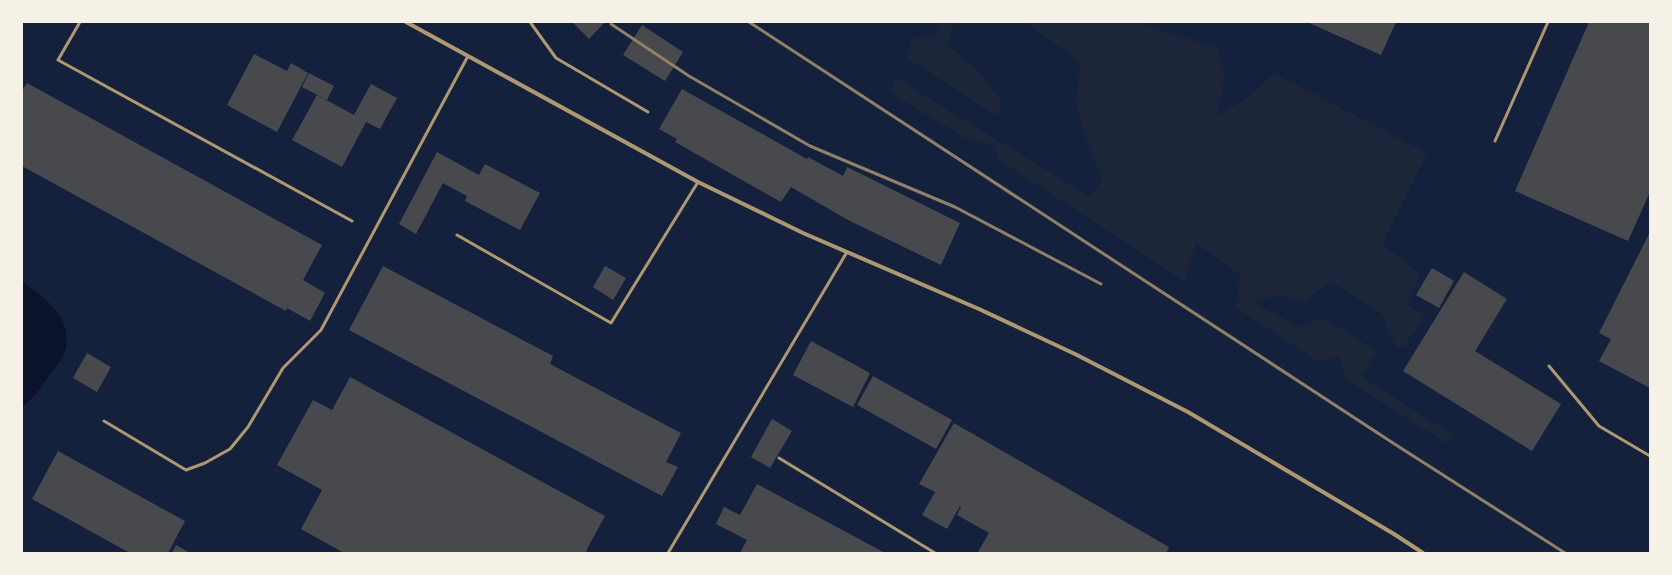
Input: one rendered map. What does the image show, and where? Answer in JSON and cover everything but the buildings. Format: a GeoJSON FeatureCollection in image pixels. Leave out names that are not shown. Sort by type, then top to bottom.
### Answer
{"type":"FeatureCollection","features":[{"type":"Feature","properties":{"kind":"street"},"geometry":{"type":"LineString","coordinates":[[406,22],[698,182],[803,233],[979,308],[1075,354],[1188,412],[1394,534],[1423,553]]}},
{"type":"Feature","properties":{"kind":"lane"},"geometry":{"type":"LineString","coordinates":[[80,22],[58,60],[352,221]]}},
{"type":"Feature","properties":{"kind":"lane"},"geometry":{"type":"LineString","coordinates":[[530,22],[556,58],[648,112]]}},
{"type":"Feature","properties":{"kind":"lane"},"geometry":{"type":"LineString","coordinates":[[1495,141],[1548,22]]}},
{"type":"Feature","properties":{"kind":"lane"},"geometry":{"type":"LineString","coordinates":[[104,421],[186,470],[205,463],[230,450],[248,427],[283,368],[321,330],[468,56]]}},
{"type":"Feature","properties":{"kind":"lane"},"geometry":{"type":"LineString","coordinates":[[457,235],[611,323],[698,182]]}},
{"type":"Feature","properties":{"kind":"lane"},"geometry":{"type":"LineString","coordinates":[[668,553],[847,252]]}},
{"type":"Feature","properties":{"kind":"lane"},"geometry":{"type":"LineString","coordinates":[[1549,366],[1599,426],[1650,456]]}},
{"type":"Feature","properties":{"kind":"lane"},"geometry":{"type":"LineString","coordinates":[[779,458],[935,553]]}},
{"type":"Feature","properties":{"kind":"shaded area"},"geometry":{"type":"Polygon","coordinates":[[[940,22],[955,22],[947,44],[981,74],[1003,104],[995,115],[907,58],[911,39],[937,36],[940,22]]]}},
{"type":"Feature","properties":{"kind":"shaded area"},"geometry":{"type":"Polygon","coordinates":[[[1025,22],[1133,22],[1217,47],[1225,75],[1217,115],[1245,100],[1274,73],[1427,153],[1382,244],[1420,274],[1408,305],[1425,316],[1405,345],[1396,348],[1382,314],[1330,281],[1306,301],[1273,295],[1255,303],[1301,328],[1323,317],[1376,351],[1362,377],[1453,435],[1446,443],[1347,380],[1339,357],[1318,361],[1236,308],[1240,275],[1196,243],[1185,282],[998,159],[993,145],[971,141],[889,92],[896,78],[1090,197],[1102,180],[1088,145],[1076,105],[1080,62],[1025,22]]]}},
{"type":"Feature","properties":{"kind":"shaded area"},"geometry":{"type":"Polygon","coordinates":[[[22,282],[40,294],[56,311],[66,330],[67,341],[65,352],[61,360],[38,391],[22,406],[22,282]]]}},
{"type":"Feature","properties":{"kind":"railway"},"geometry":{"type":"LineString","coordinates":[[749,22],[1393,443],[1565,553]]}},
{"type":"Feature","properties":{"kind":"railway"},"geometry":{"type":"LineString","coordinates":[[611,24],[689,76],[810,146],[955,207],[1101,284]]}}]}
